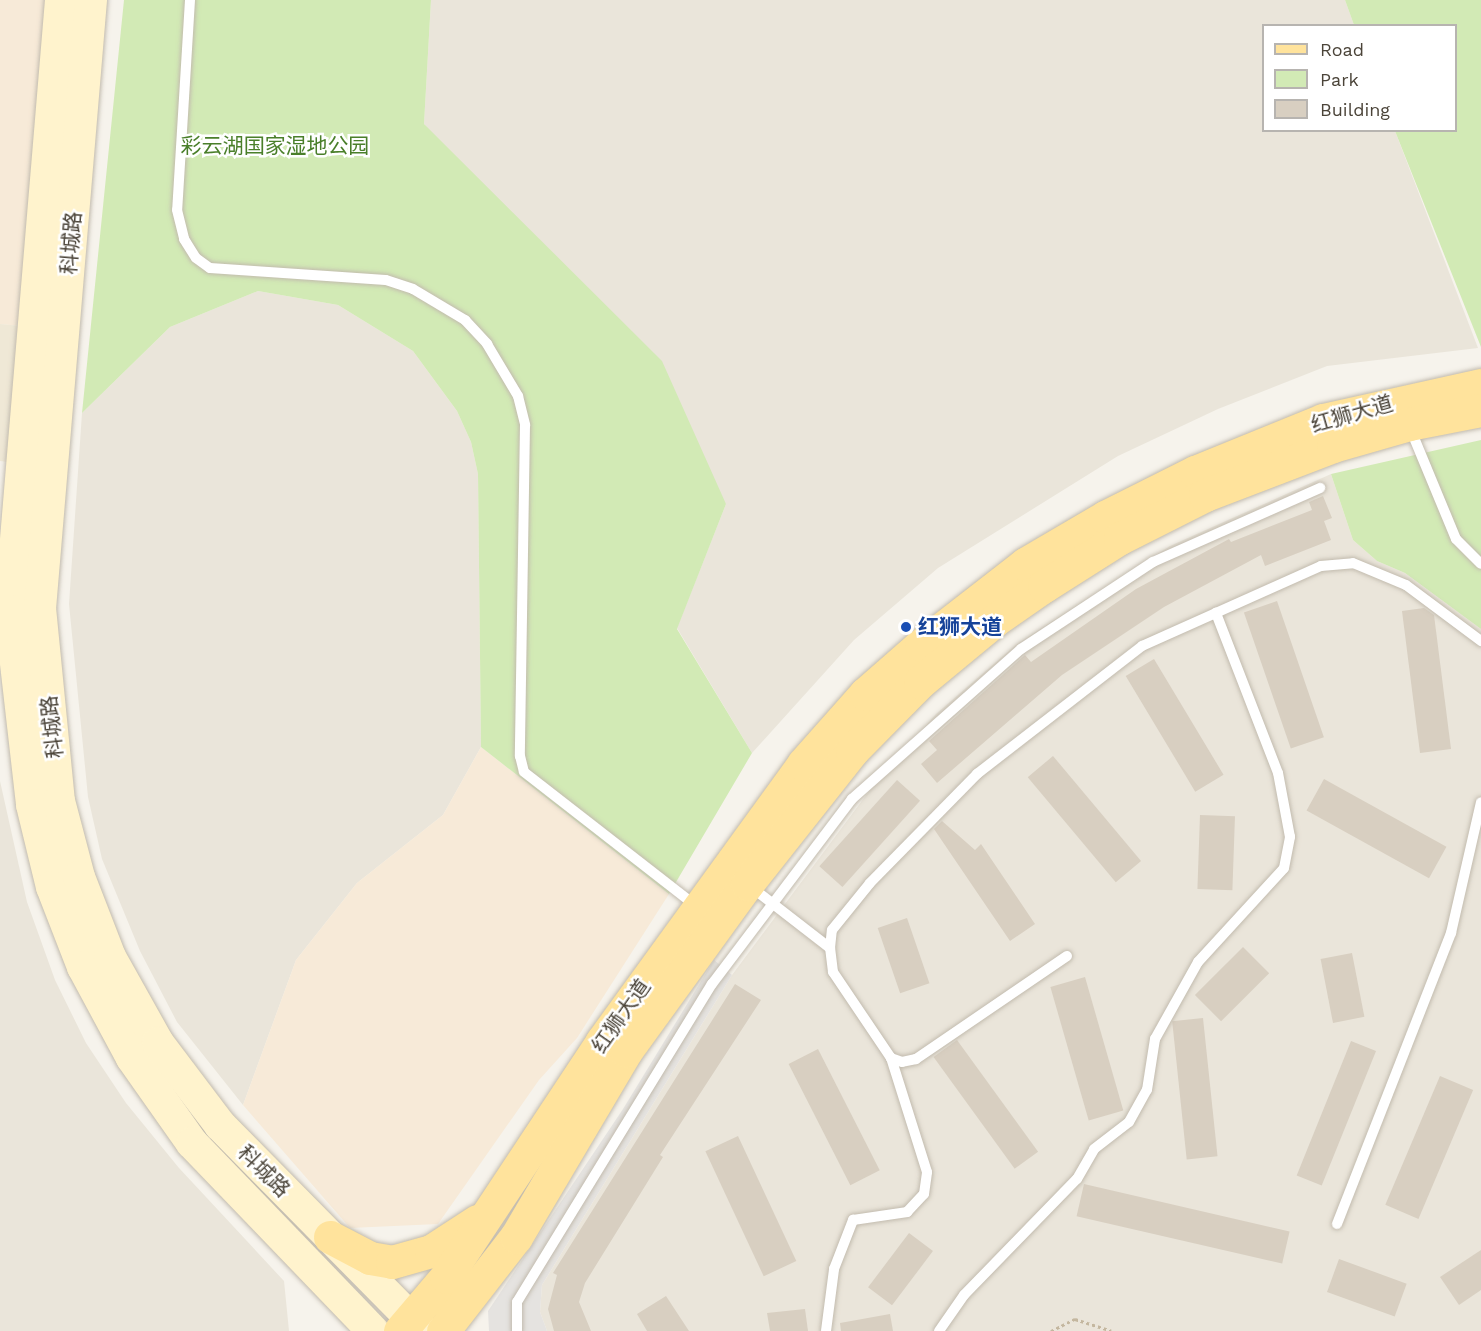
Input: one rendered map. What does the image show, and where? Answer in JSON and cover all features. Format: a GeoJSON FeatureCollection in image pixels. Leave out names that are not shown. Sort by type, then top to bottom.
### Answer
{"type":"FeatureCollection","features":[{"type":"Feature","properties":{"kind":"main road","name":"科城路"},"geometry":{"type":"LineString","coordinates":[[61,0],[10,611],[32,805],[52,887],[83,967],[132,1058],[192,1143],[373,1331]]}},
{"type":"Feature","properties":{"kind":"main road","name":"科城路"},"geometry":{"type":"LineString","coordinates":[[91,0],[40,608],[59,801],[79,877],[110,957],[158,1043],[220,1125],[330,1237],[411,1327]]}},
{"type":"Feature","properties":{"kind":"main road","name":"红狮大道"},"geometry":{"type":"LineString","coordinates":[[411,1327],[491,1212],[602,1041],[803,764],[865,694],[1024,564],[1134,502],[1247,449],[1368,408],[1481,385]]}},
{"type":"Feature","properties":{"kind":"main road","name":"红狮大道"},"geometry":{"type":"LineString","coordinates":[[443,1331],[516,1237],[626,1051],[747,884],[825,783],[884,717],[960,647],[1024,600],[1120,538],[1205,495],[1290,460],[1409,424],[1481,410]]}},
{"type":"Feature","properties":{"kind":"main road"},"geometry":{"type":"LineString","coordinates":[[330,1237],[370,1258],[412,1259],[491,1212]]}},
{"type":"Feature","properties":{"kind":"lane"},"geometry":{"type":"LineString","coordinates":[[190,0],[177,210],[184,239],[196,258],[210,268],[386,280],[413,289],[465,320],[487,344],[518,396],[525,425],[520,756],[524,772],[699,908]]}},
{"type":"Feature","properties":{"kind":"lane"},"geometry":{"type":"LineString","coordinates":[[1409,424],[1456,539],[1481,564]]}},
{"type":"Feature","properties":{"kind":"lane"},"geometry":{"type":"LineString","coordinates":[[517,1331],[517,1302],[528,1282],[712,984],[852,799],[1021,649],[1153,562],[1320,488]]}},
{"type":"Feature","properties":{"kind":"lane"},"geometry":{"type":"LineString","coordinates":[[826,1331],[834,1269],[853,1220],[907,1212],[924,1194],[927,1172],[891,1058],[833,972],[830,948],[832,930],[870,883],[977,774],[1142,646],[1321,566],[1353,563],[1406,585],[1481,641]]}},
{"type":"Feature","properties":{"kind":"lane"},"geometry":{"type":"LineString","coordinates":[[939,1331],[964,1295],[1077,1179],[1094,1149],[1129,1122],[1147,1090],[1155,1039],[1198,962],[1284,868],[1290,837],[1278,773],[1216,613]]}},
{"type":"Feature","properties":{"kind":"lane"},"geometry":{"type":"LineString","coordinates":[[1337,1224],[1451,933],[1481,802]]}},
{"type":"Feature","properties":{"kind":"lane"},"geometry":{"type":"LineString","coordinates":[[747,884],[830,948]]}},
{"type":"Feature","properties":{"kind":"lane"},"geometry":{"type":"LineString","coordinates":[[891,1058],[902,1062],[916,1059],[1067,956]]}},
{"type":"Feature","properties":{"kind":"path"},"geometry":{"type":"LineString","coordinates":[[1051,1331],[1075,1318],[1111,1331]]}},
{"type":"Feature","properties":{"kind":"shaded area"},"geometry":{"type":"Polygon","coordinates":[[[0,0],[49,0],[21,326],[0,324],[0,0]]]}},
{"type":"Feature","properties":{"kind":"shaded area"},"geometry":{"type":"Polygon","coordinates":[[[431,0],[1345,0],[1354,24],[1262,24],[1262,132],[1395,132],[1478,348],[1327,366],[1218,409],[1118,456],[938,568],[854,640],[752,753],[677,628],[726,504],[424,124],[431,0]]]}},
{"type":"Feature","properties":{"kind":"shaded area"},"geometry":{"type":"Polygon","coordinates":[[[258,291],[338,305],[413,351],[457,411],[471,442],[478,474],[481,747],[443,815],[357,883],[296,960],[243,1105],[177,1022],[140,951],[102,859],[88,797],[69,604],[82,413],[170,327],[258,291]]]}},
{"type":"Feature","properties":{"kind":"shaded area"},"geometry":{"type":"Polygon","coordinates":[[[0,324],[21,326],[8,462],[0,461],[0,324]]]}},
{"type":"Feature","properties":{"kind":"shaded area"},"geometry":{"type":"Polygon","coordinates":[[[1331,474],[1353,540],[1377,561],[1405,573],[1481,629],[1481,1331],[547,1331],[540,1312],[542,1285],[732,975],[870,790],[936,714],[1017,644],[1170,546],[1331,474]]]}},
{"type":"Feature","properties":{"kind":"shaded area"},"geometry":{"type":"Polygon","coordinates":[[[481,747],[669,894],[577,1038],[539,1080],[438,1224],[350,1228],[243,1105],[296,960],[357,883],[443,815],[481,747]]]}},
{"type":"Feature","properties":{"kind":"shaded area"},"geometry":{"type":"Polygon","coordinates":[[[0,781],[27,902],[55,980],[86,1043],[126,1103],[179,1168],[284,1281],[289,1331],[0,1331],[0,781]]]}},
{"type":"Feature","properties":{"kind":"shaded area"},"geometry":{"type":"Polygon","coordinates":[[[714,960],[732,975],[542,1285],[540,1312],[547,1331],[489,1331],[488,1311],[623,1109],[714,960]]]}},
{"type":"Feature","properties":{"kind":"green space","name":"彩云湖国家湿地公园"},"geometry":{"type":"Polygon","coordinates":[[[124,0],[431,0],[424,124],[662,361],[726,504],[677,629],[752,753],[669,894],[481,747],[478,474],[471,442],[457,411],[413,351],[338,305],[258,291],[170,327],[82,413],[124,0]]]}},
{"type":"Feature","properties":{"kind":"green space"},"geometry":{"type":"Polygon","coordinates":[[[1345,0],[1481,0],[1481,347],[1395,132],[1457,132],[1457,24],[1354,24],[1345,0]]]}},
{"type":"Feature","properties":{"kind":"green space"},"geometry":{"type":"Polygon","coordinates":[[[1481,440],[1481,629],[1405,573],[1377,561],[1353,540],[1331,474],[1481,440]]]}},
{"type":"Feature","properties":{"kind":"building"},"geometry":{"type":"Polygon","coordinates":[[[1323,496],[1332,518],[1324,521],[1331,540],[1265,566],[1261,555],[1164,607],[1062,675],[937,783],[921,764],[937,750],[929,741],[1025,655],[1031,662],[1136,589],[1229,539],[1231,542],[1312,510],[1309,502],[1323,496]]]}},
{"type":"Feature","properties":{"kind":"building"},"geometry":{"type":"Polygon","coordinates":[[[1277,601],[1324,737],[1291,749],[1244,612],[1277,601]]]}},
{"type":"Feature","properties":{"kind":"building"},"geometry":{"type":"Polygon","coordinates":[[[1424,608],[1434,615],[1451,749],[1420,753],[1402,611],[1424,608]]]}},
{"type":"Feature","properties":{"kind":"building"},"geometry":{"type":"Polygon","coordinates":[[[1154,659],[1224,775],[1195,792],[1126,676],[1154,659]]]}},
{"type":"Feature","properties":{"kind":"building"},"geometry":{"type":"Polygon","coordinates":[[[1053,756],[1141,861],[1116,882],[1028,777],[1053,756]]]}},
{"type":"Feature","properties":{"kind":"building"},"geometry":{"type":"Polygon","coordinates":[[[1324,779],[1446,847],[1429,878],[1307,810],[1324,779]]]}},
{"type":"Feature","properties":{"kind":"building"},"geometry":{"type":"Polygon","coordinates":[[[897,780],[920,801],[842,887],[819,866],[897,780]]]}},
{"type":"Feature","properties":{"kind":"building"},"geometry":{"type":"Polygon","coordinates":[[[1200,815],[1235,816],[1232,890],[1197,889],[1200,815]]]}},
{"type":"Feature","properties":{"kind":"building"},"geometry":{"type":"Polygon","coordinates":[[[942,821],[975,850],[981,844],[1035,924],[1010,941],[934,829],[942,821]]]}},
{"type":"Feature","properties":{"kind":"building"},"geometry":{"type":"Polygon","coordinates":[[[907,918],[929,983],[900,993],[878,928],[907,918]]]}},
{"type":"Feature","properties":{"kind":"building"},"geometry":{"type":"Polygon","coordinates":[[[1243,947],[1269,973],[1221,1021],[1195,995],[1243,947]]]}},
{"type":"Feature","properties":{"kind":"building"},"geometry":{"type":"Polygon","coordinates":[[[1352,953],[1364,1017],[1333,1023],[1321,959],[1352,953]]]}},
{"type":"Feature","properties":{"kind":"building"},"geometry":{"type":"Polygon","coordinates":[[[1085,977],[1123,1111],[1089,1121],[1050,987],[1085,977]]]}},
{"type":"Feature","properties":{"kind":"building"},"geometry":{"type":"Polygon","coordinates":[[[735,984],[761,1000],[660,1155],[663,1157],[585,1283],[579,1302],[591,1331],[554,1331],[548,1309],[557,1275],[553,1273],[735,984]]]}},
{"type":"Feature","properties":{"kind":"building"},"geometry":{"type":"Polygon","coordinates":[[[1203,1018],[1218,1156],[1187,1159],[1172,1021],[1203,1018]]]}},
{"type":"Feature","properties":{"kind":"building"},"geometry":{"type":"Polygon","coordinates":[[[957,1040],[1038,1152],[1015,1169],[934,1057],[957,1040]]]}},
{"type":"Feature","properties":{"kind":"building"},"geometry":{"type":"Polygon","coordinates":[[[1351,1041],[1376,1051],[1322,1186],[1297,1175],[1351,1041]]]}},
{"type":"Feature","properties":{"kind":"building"},"geometry":{"type":"Polygon","coordinates":[[[818,1049],[880,1170],[850,1185],[789,1064],[818,1049]]]}},
{"type":"Feature","properties":{"kind":"building"},"geometry":{"type":"Polygon","coordinates":[[[1440,1076],[1473,1090],[1418,1219],[1385,1205],[1440,1076]]]}},
{"type":"Feature","properties":{"kind":"building"},"geometry":{"type":"Polygon","coordinates":[[[738,1136],[796,1261],[764,1276],[705,1151],[738,1136]]]}},
{"type":"Feature","properties":{"kind":"building"},"geometry":{"type":"Polygon","coordinates":[[[1084,1184],[1290,1231],[1282,1264],[1077,1216],[1084,1184]]]}},
{"type":"Feature","properties":{"kind":"building"},"geometry":{"type":"Polygon","coordinates":[[[909,1233],[933,1251],[892,1305],[868,1287],[909,1233]]]}},
{"type":"Feature","properties":{"kind":"building"},"geometry":{"type":"Polygon","coordinates":[[[1481,1250],[1481,1290],[1459,1305],[1440,1277],[1481,1250]]]}},
{"type":"Feature","properties":{"kind":"building"},"geometry":{"type":"Polygon","coordinates":[[[1339,1259],[1407,1284],[1395,1317],[1327,1292],[1339,1259]]]}},
{"type":"Feature","properties":{"kind":"building"},"geometry":{"type":"Polygon","coordinates":[[[666,1296],[689,1331],[647,1331],[637,1314],[666,1296]]]}},
{"type":"Feature","properties":{"kind":"building"},"geometry":{"type":"Polygon","coordinates":[[[805,1309],[808,1331],[770,1331],[767,1313],[805,1309]]]}},
{"type":"Feature","properties":{"kind":"building"},"geometry":{"type":"Polygon","coordinates":[[[890,1314],[893,1331],[841,1331],[840,1323],[890,1314]]]}},
{"type":"Feature","properties":{"kind":"place","name":"红狮大道"},"geometry":{"type":"Point","coordinates":[906,627]}}]}
